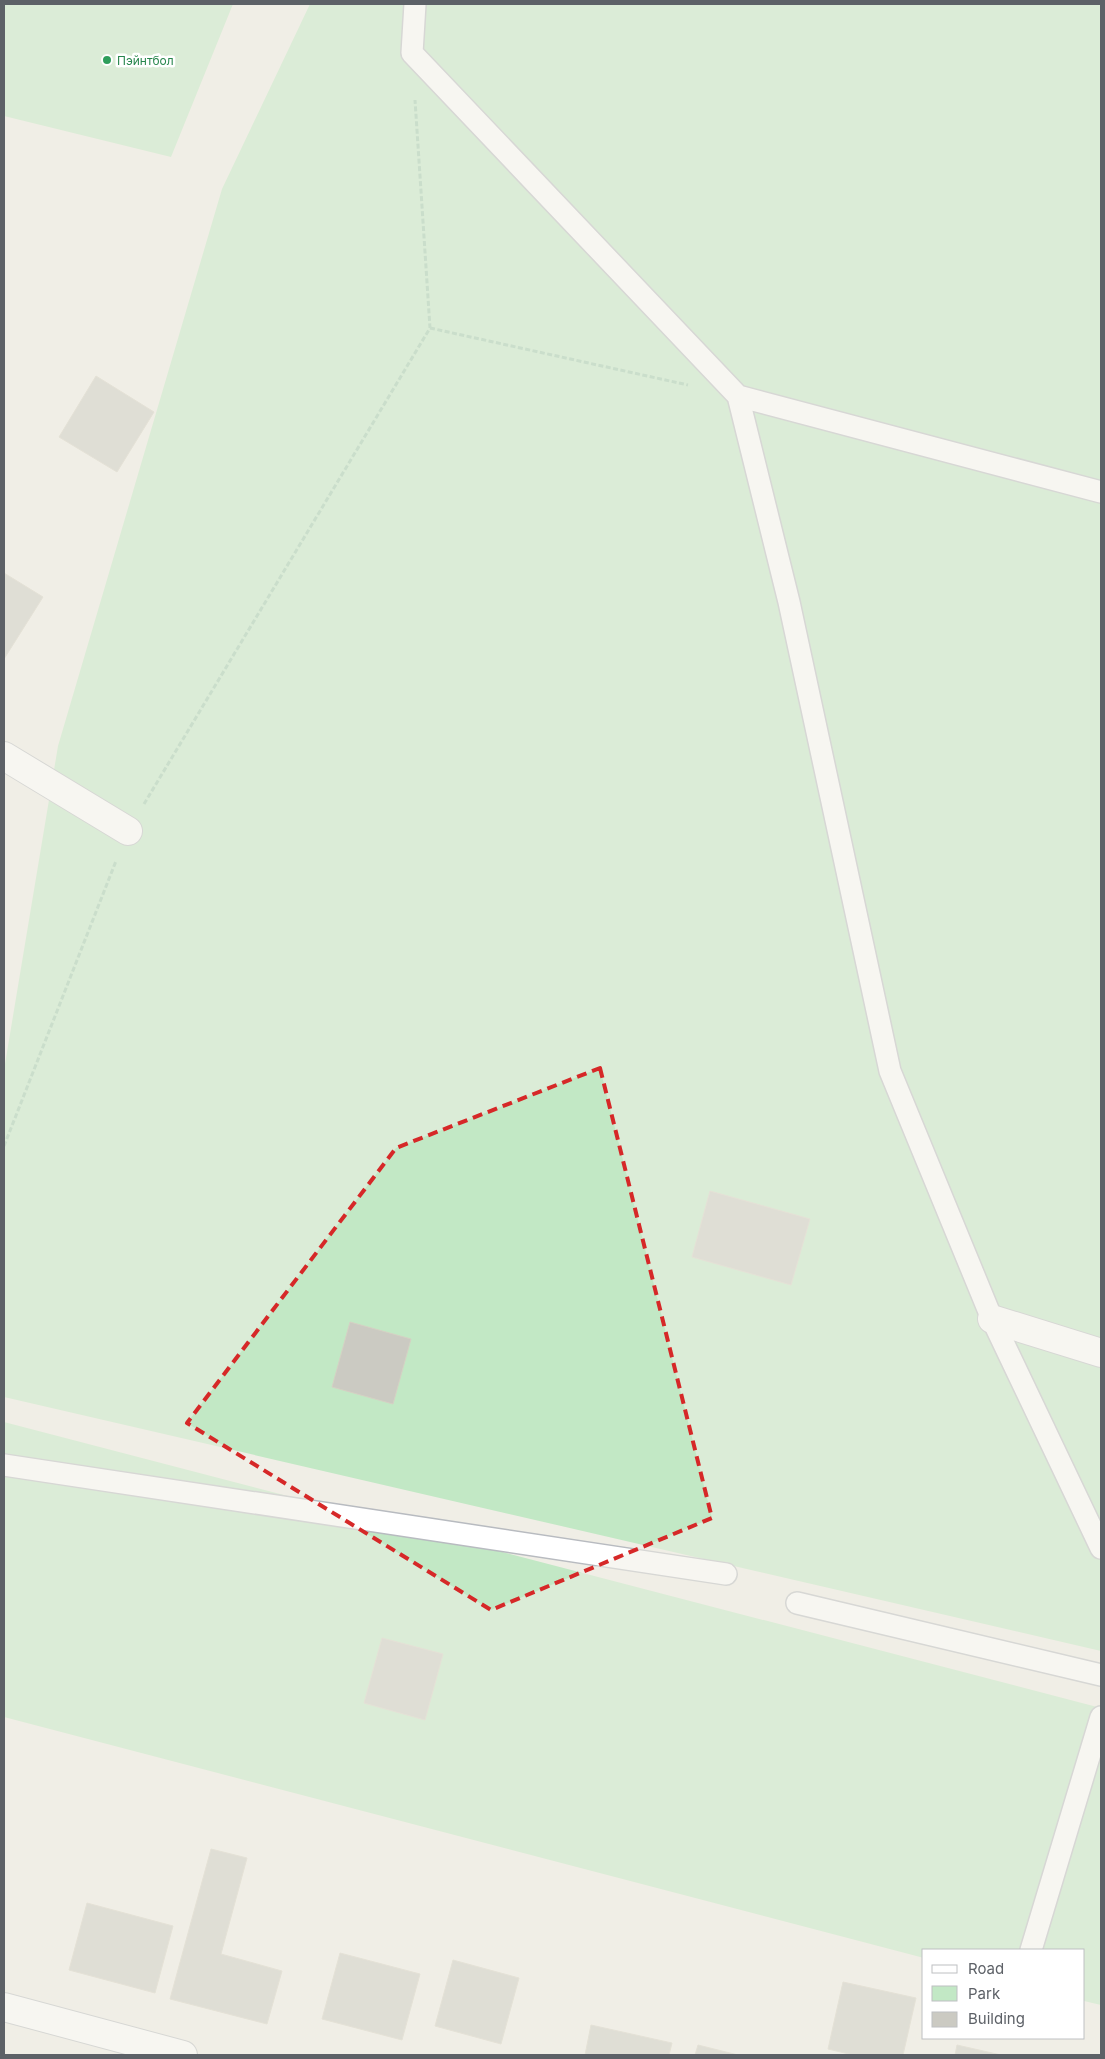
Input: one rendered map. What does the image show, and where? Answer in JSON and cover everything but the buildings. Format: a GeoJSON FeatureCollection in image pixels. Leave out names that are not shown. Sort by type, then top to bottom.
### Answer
{"type":"FeatureCollection","features":[{"type":"Feature","properties":{"kind":"street"},"geometry":{"type":"LineString","coordinates":[[4,756],[128,831]]}},
{"type":"Feature","properties":{"kind":"street"},"geometry":{"type":"LineString","coordinates":[[992,1320],[1101,1353]]}},
{"type":"Feature","properties":{"kind":"street"},"geometry":{"type":"LineString","coordinates":[[4,2007],[183,2055]]}},
{"type":"Feature","properties":{"kind":"lane"},"geometry":{"type":"LineString","coordinates":[[415,4],[412,53],[738,396],[789,602],[890,1071],[992,1320],[1101,1548]]}},
{"type":"Feature","properties":{"kind":"lane"},"geometry":{"type":"LineString","coordinates":[[738,396],[1101,492]]}},
{"type":"Feature","properties":{"kind":"lane"},"geometry":{"type":"LineString","coordinates":[[4,1465],[726,1574]]}},
{"type":"Feature","properties":{"kind":"lane"},"geometry":{"type":"LineString","coordinates":[[796,1603],[1101,1675]]}},
{"type":"Feature","properties":{"kind":"lane"},"geometry":{"type":"LineString","coordinates":[[1031,1949],[1101,1717]]}},
{"type":"Feature","properties":{"kind":"path"},"geometry":{"type":"LineString","coordinates":[[4,1146],[128,831],[430,328],[412,53]]}},
{"type":"Feature","properties":{"kind":"path"},"geometry":{"type":"LineString","coordinates":[[430,328],[690,386]]}},
{"type":"Feature","properties":{"kind":"highlighted area"},"geometry":{"type":"Polygon","coordinates":[[[600,1068],[712,1518],[491,1610],[187,1423],[396,1148],[600,1068]]]}},
{"type":"Feature","properties":{"kind":"green space","name":"Пэйнтбол"},"geometry":{"type":"Polygon","coordinates":[[[4,4],[233,4],[171,157],[4,116],[4,4]]]}},
{"type":"Feature","properties":{"kind":"green space"},"geometry":{"type":"Polygon","coordinates":[[[310,4],[1101,4],[1101,1651],[4,1397],[4,1070],[58,746],[222,189],[310,4]]]}},
{"type":"Feature","properties":{"kind":"green space"},"geometry":{"type":"Polygon","coordinates":[[[4,1422],[1101,1708],[1101,2005],[1085,2001],[1085,1949],[922,1949],[922,1957],[4,1717],[4,1422]]]}},
{"type":"Feature","properties":{"kind":"place","name":"Пэйнтбол"},"geometry":{"type":"Point","coordinates":[107,60]}}]}
